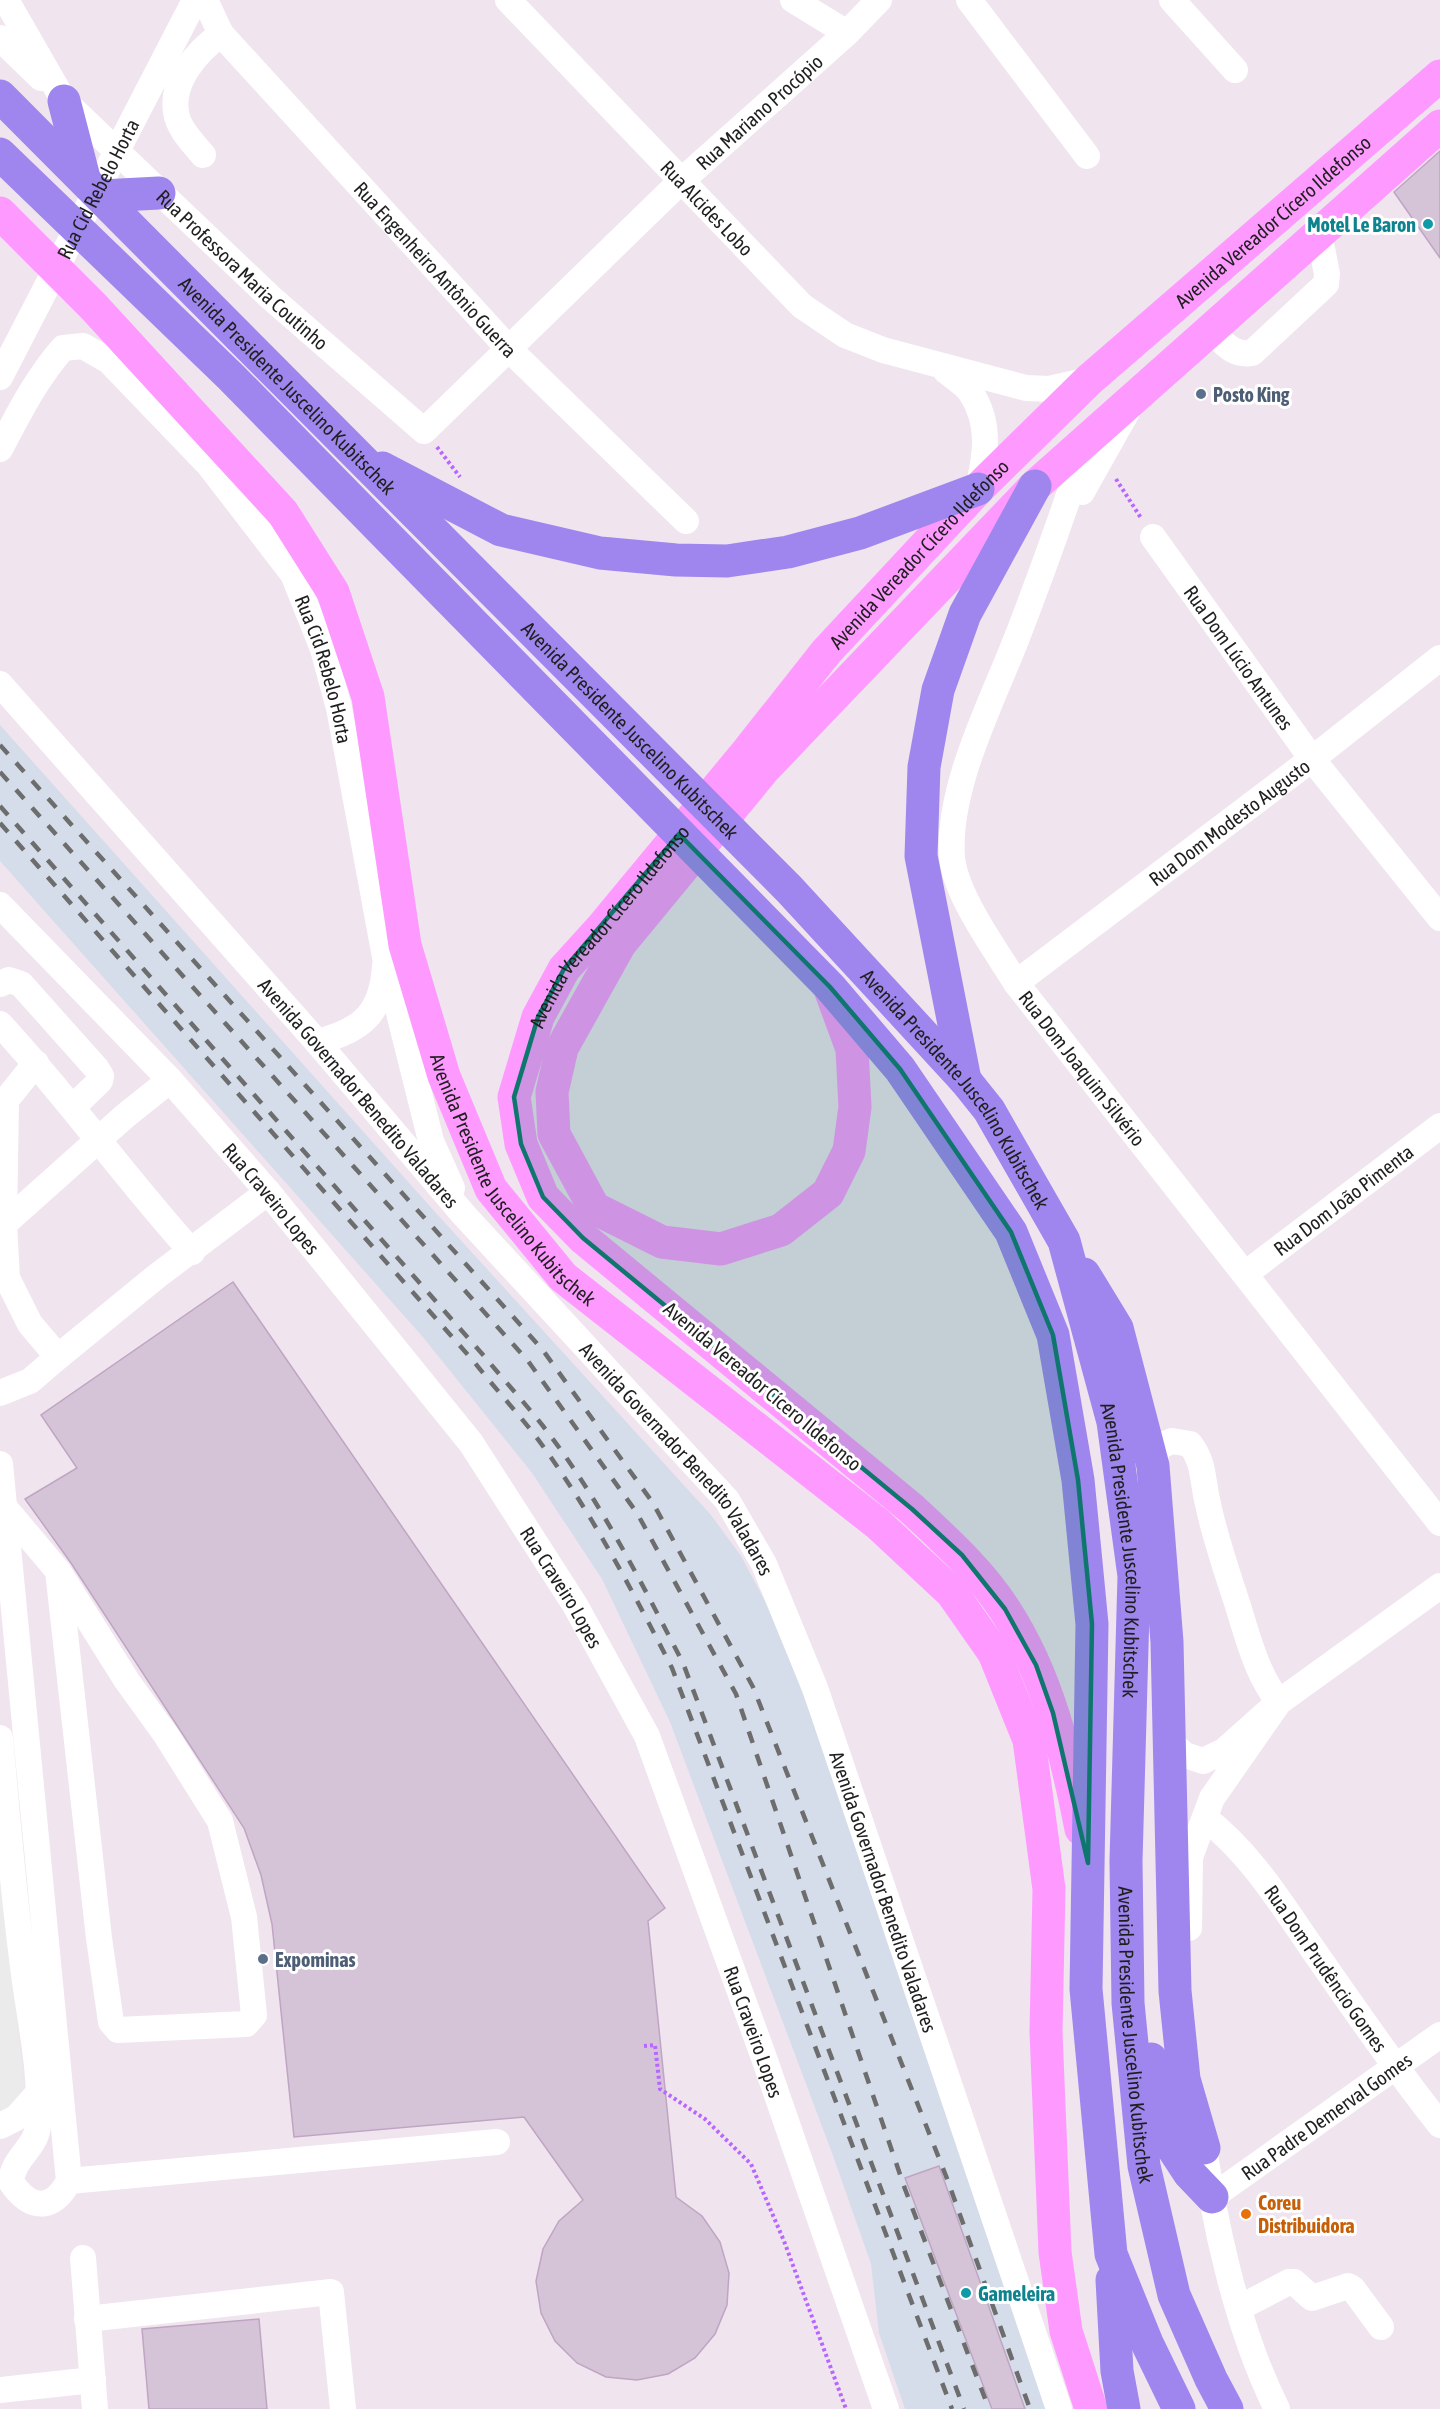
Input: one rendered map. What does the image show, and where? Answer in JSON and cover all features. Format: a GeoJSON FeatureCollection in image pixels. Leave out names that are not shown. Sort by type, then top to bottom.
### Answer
{"type":"FeatureCollection","features":[{"type":"Feature","properties":{"kind":"highway","name":"Avenida Presidente Juscelino Kubitschek"},"geometry":{"type":"LineString","coordinates":[[0,96],[789,889],[965,1080],[989,1110],[1064,1241],[1113,1422],[1134,1576],[1126,1861],[1128,2003],[1144,2166],[1174,2295],[1210,2379],[1227,2409]]}},
{"type":"Feature","properties":{"kind":"highway"},"geometry":{"type":"LineString","coordinates":[[64,101],[93,187],[159,193]]}},
{"type":"Feature","properties":{"kind":"highway","name":"Avenida Presidente Juscelino Kubitschek"},"geometry":{"type":"LineString","coordinates":[[0,154],[231,377],[830,987],[900,1069],[1011,1233],[1053,1335],[1078,1480],[1092,1624],[1086,1989],[1111,2254],[1147,2343],[1179,2409]]}},
{"type":"Feature","properties":{"kind":"highway"},"geometry":{"type":"LineString","coordinates":[[354,454],[501,530],[600,553],[676,560],[727,561],[788,552],[860,532],[978,489]]}},
{"type":"Feature","properties":{"kind":"highway"},"geometry":{"type":"LineString","coordinates":[[965,1080],[921,856],[924,767],[938,690],[965,614],[1035,486]]}},
{"type":"Feature","properties":{"kind":"highway"},"geometry":{"type":"LineString","coordinates":[[1064,1241],[1117,1328],[1153,1466],[1167,1642],[1175,1991],[1184,2079],[1204,2148]]}},
{"type":"Feature","properties":{"kind":"highway"},"geometry":{"type":"LineString","coordinates":[[1126,1861],[1155,1732],[1167,1642]]}},
{"type":"Feature","properties":{"kind":"highway"},"geometry":{"type":"LineString","coordinates":[[1128,2003],[1149,2049],[1170,2144],[1189,2173],[1212,2197]]}},
{"type":"Feature","properties":{"kind":"highway"},"geometry":{"type":"LineString","coordinates":[[1111,2254],[1117,2371],[1124,2409]]}},
{"type":"Feature","properties":{"kind":"main road","name":"Avenida Vereador Cícero Ildefonso"},"geometry":{"type":"LineString","coordinates":[[756,760],[825,652],[978,489],[1089,380],[1440,76]]}},
{"type":"Feature","properties":{"kind":"main road","name":"Avenida Vereador Cícero Ildefonso"},"geometry":{"type":"LineString","coordinates":[[1088,1863],[1068,1762],[1036,1665],[1005,1609],[962,1555],[912,1509],[770,1389],[583,1238],[543,1197],[521,1144],[514,1097],[538,1017],[564,969],[611,935],[756,760],[1035,486],[1096,446],[1137,393],[1440,126]]}},
{"type":"Feature","properties":{"kind":"main road","name":"Avenida Presidente Juscelino Kubitschek"},"geometry":{"type":"LineString","coordinates":[[0,213],[86,299],[283,513],[333,592],[368,698],[405,945],[444,1076],[491,1189],[562,1277],[878,1524],[952,1593],[994,1653],[1029,1740],[1043,1843],[1048,1889],[1046,2032],[1055,2252],[1066,2331],[1091,2409]]}},
{"type":"Feature","properties":{"kind":"main road"},"geometry":{"type":"LineString","coordinates":[[1096,446],[1095,406],[1129,365],[1149,328]]}},
{"type":"Feature","properties":{"kind":"main road","name":"Avenida Vereador Cícero Ildefonso"},"geometry":{"type":"LineString","coordinates":[[611,935],[562,1048],[552,1092],[554,1134],[594,1208],[662,1242],[721,1249],[781,1230],[828,1193],[849,1151],[855,1107],[852,1049],[830,987]]}},
{"type":"Feature","properties":{"kind":"street","name":"Rua Professora Maria Coutinho"},"geometry":{"type":"LineString","coordinates":[[6,0],[64,101],[270,297],[424,431],[509,350]]}},
{"type":"Feature","properties":{"kind":"street","name":"Rua Cid Rebelo Horta"},"geometry":{"type":"LineString","coordinates":[[0,377],[195,0]]}},
{"type":"Feature","properties":{"kind":"street","name":"Rua Engenheiro Antônio Guerra"},"geometry":{"type":"LineString","coordinates":[[205,0],[221,34],[509,350],[686,522]]}},
{"type":"Feature","properties":{"kind":"street","name":"Rua Alcides Lobo"},"geometry":{"type":"LineString","coordinates":[[508,0],[680,182],[802,306],[845,335],[883,350],[941,367],[1026,388],[1049,389],[1089,380]]}},
{"type":"Feature","properties":{"kind":"street"},"geometry":{"type":"LineString","coordinates":[[793,0],[847,33]]}},
{"type":"Feature","properties":{"kind":"street","name":"Rua Mariano Procópio"},"geometry":{"type":"LineString","coordinates":[[509,350],[680,182],[847,33],[879,0]]}},
{"type":"Feature","properties":{"kind":"street"},"geometry":{"type":"LineString","coordinates":[[969,0],[1087,156]]}},
{"type":"Feature","properties":{"kind":"street"},"geometry":{"type":"LineString","coordinates":[[1172,0],[1235,70]]}},
{"type":"Feature","properties":{"kind":"street"},"geometry":{"type":"LineString","coordinates":[[203,155],[181,127],[175,111],[177,90],[191,62],[206,45],[221,34]]}},
{"type":"Feature","properties":{"kind":"street"},"geometry":{"type":"LineString","coordinates":[[0,38],[64,101]]}},
{"type":"Feature","properties":{"kind":"street"},"geometry":{"type":"LineString","coordinates":[[1210,329],[1234,352],[1252,353],[1326,284],[1327,274],[1319,233]]}},
{"type":"Feature","properties":{"kind":"street","name":"Rua Cid Rebelo Horta"},"geometry":{"type":"LineString","coordinates":[[0,449],[32,387],[63,348],[83,346],[109,361],[209,465],[293,574],[323,649],[339,708],[386,957],[431,1141],[464,1215]]}},
{"type":"Feature","properties":{"kind":"street","name":"Rua Alcides Lobo"},"geometry":{"type":"LineString","coordinates":[[941,367],[970,391],[981,415],[986,435],[985,461],[978,489]]}},
{"type":"Feature","properties":{"kind":"street"},"geometry":{"type":"LineString","coordinates":[[171,425],[212,435]]}},
{"type":"Feature","properties":{"kind":"street","name":"Rua Dom Joaquim Silvério"},"geometry":{"type":"LineString","coordinates":[[1096,446],[1053,545],[966,768],[953,813],[952,859],[967,900],[1016,983],[1440,1523]]}},
{"type":"Feature","properties":{"kind":"street","name":"Rua Dom Lúcio Antunes"},"geometry":{"type":"LineString","coordinates":[[1153,537],[1312,759],[1440,918]]}},
{"type":"Feature","properties":{"kind":"street","name":"Rua Dom Modesto Augusto"},"geometry":{"type":"LineString","coordinates":[[1016,983],[1312,759],[1440,658]]}},
{"type":"Feature","properties":{"kind":"street","name":"Avenida Governador Benedito Valadares"},"geometry":{"type":"LineString","coordinates":[[0,684],[317,1042],[464,1215],[727,1500],[764,1564],[815,1688],[891,1919],[1059,2409]]}},
{"type":"Feature","properties":{"kind":"street"},"geometry":{"type":"LineString","coordinates":[[373,893],[389,834]]}},
{"type":"Feature","properties":{"kind":"street","name":"Rua Craveiro Lopes"},"geometry":{"type":"LineString","coordinates":[[0,905],[170,1080],[268,1192],[471,1443],[575,1605],[647,1736],[764,2055],[886,2409]]}},
{"type":"Feature","properties":{"kind":"street","name":"Rua Cid Rebelo Horta"},"geometry":{"type":"LineString","coordinates":[[317,1042],[346,1035],[370,1015],[384,988],[386,957]]}},
{"type":"Feature","properties":{"kind":"street"},"geometry":{"type":"LineString","coordinates":[[0,984],[9,980],[21,984],[101,1076],[100,1081],[73,1107]]}},
{"type":"Feature","properties":{"kind":"street"},"geometry":{"type":"LineString","coordinates":[[0,1024],[36,1063],[99,1139],[130,1181],[192,1252]]}},
{"type":"Feature","properties":{"kind":"street"},"geometry":{"type":"LineString","coordinates":[[36,1063],[6,1100],[4,1224],[7,1278],[30,1324],[58,1357]]}},
{"type":"Feature","properties":{"kind":"street"},"geometry":{"type":"LineString","coordinates":[[4,1224],[99,1139],[170,1080]]}},
{"type":"Feature","properties":{"kind":"street","name":"Rua Dom João Pimenta"},"geometry":{"type":"LineString","coordinates":[[1245,1274],[1440,1126]]}},
{"type":"Feature","properties":{"kind":"street"},"geometry":{"type":"LineString","coordinates":[[0,1393],[30,1382],[157,1276],[192,1252],[268,1192]]}},
{"type":"Feature","properties":{"kind":"street"},"geometry":{"type":"LineString","coordinates":[[1153,1466],[1158,1447],[1172,1441],[1190,1444],[1200,1457],[1208,1504],[1227,1574],[1253,1652],[1269,1690],[1279,1702]]}},
{"type":"Feature","properties":{"kind":"street"},"geometry":{"type":"LineString","coordinates":[[0,1464],[2,1508],[69,2181],[56,2198],[39,2204],[28,2201],[6,2178],[33,2142],[38,2128],[39,2092],[9,1931],[0,1738]]}},
{"type":"Feature","properties":{"kind":"street"},"geometry":{"type":"LineString","coordinates":[[2,1508],[58,1571],[127,1681],[166,1735],[220,1821],[244,1917],[254,2015],[246,2024],[118,2030],[111,2022],[99,1938],[58,1571]]}},
{"type":"Feature","properties":{"kind":"street"},"geometry":{"type":"LineString","coordinates":[[1170,1742],[1185,1755],[1203,1761],[1224,1751],[1279,1702],[1440,1586]]}},
{"type":"Feature","properties":{"kind":"street"},"geometry":{"type":"LineString","coordinates":[[1277,2409],[1239,2308],[1212,2197],[1204,2148],[1188,1968],[1190,1857],[1212,1798],[1279,1702]]}},
{"type":"Feature","properties":{"kind":"street","name":"Rua Dom Prudêncio Gomes"},"geometry":{"type":"LineString","coordinates":[[1205,1818],[1232,1839],[1258,1872],[1395,2068],[1440,2126]]}},
{"type":"Feature","properties":{"kind":"street"},"geometry":{"type":"LineString","coordinates":[[9,1931],[44,1925]]}},
{"type":"Feature","properties":{"kind":"street","name":"Rua Padre Demerval Gomes"},"geometry":{"type":"LineString","coordinates":[[1212,2197],[1440,2035]]}},
{"type":"Feature","properties":{"kind":"street"},"geometry":{"type":"LineString","coordinates":[[0,2126],[16,2118],[39,2092]]}},
{"type":"Feature","properties":{"kind":"street"},"geometry":{"type":"LineString","coordinates":[[69,2181],[497,2142]]}},
{"type":"Feature","properties":{"kind":"street"},"geometry":{"type":"LineString","coordinates":[[83,2258],[95,2409]]}},
{"type":"Feature","properties":{"kind":"street"},"geometry":{"type":"LineString","coordinates":[[1239,2308],[1289,2282],[1294,2283],[1312,2298],[1348,2286],[1353,2289],[1381,2327]]}},
{"type":"Feature","properties":{"kind":"street"},"geometry":{"type":"LineString","coordinates":[[87,2319],[332,2292],[343,2409]]}},
{"type":"Feature","properties":{"kind":"street"},"geometry":{"type":"LineString","coordinates":[[0,2390],[93,2380]]}},
{"type":"Feature","properties":{"kind":"path"},"geometry":{"type":"LineString","coordinates":[[1096,446],[1153,537]]}},
{"type":"Feature","properties":{"kind":"path"},"geometry":{"type":"LineString","coordinates":[[644,2046],[655,2045],[660,2089],[705,2119],[751,2164],[784,2241],[846,2409]]}},
{"type":"Feature","properties":{"kind":"highlighted area"},"geometry":{"type":"Polygon","coordinates":[[[679,834],[830,987],[900,1069],[1011,1232],[1053,1335],[1078,1480],[1092,1624],[1088,1863],[1053,1713],[1036,1665],[1005,1609],[962,1555],[912,1509],[583,1238],[543,1197],[521,1144],[514,1097],[538,1017],[564,969],[679,834]]]}},
{"type":"Feature","properties":{"kind":"shaded area"},"geometry":{"type":"Polygon","coordinates":[[[0,725],[436,1213],[711,1515],[741,1556],[772,1614],[837,1783],[1063,2409],[905,2409],[879,2333],[871,2264],[832,2153],[670,1722],[602,1579],[532,1473],[422,1336],[0,861],[0,725]]]}},
{"type":"Feature","properties":{"kind":"shaded area"},"geometry":{"type":"Polygon","coordinates":[[[0,1853],[24,2086],[8,2111],[0,2112],[0,1853]]]}},
{"type":"Feature","properties":{"kind":"building","name":"Motel Le Baron"},"geometry":{"type":"Polygon","coordinates":[[[1440,151],[1440,258],[1394,192],[1440,151]]]}},
{"type":"Feature","properties":{"kind":"building"},"geometry":{"type":"Polygon","coordinates":[[[233,1282],[665,1908],[648,1921],[676,2197],[702,2216],[720,2242],[729,2273],[727,2305],[715,2334],[695,2358],[668,2374],[637,2380],[606,2377],[577,2363],[555,2341],[541,2313],[536,2281],[543,2249],[559,2221],[583,2200],[524,2117],[294,2137],[272,1924],[261,1875],[244,1828],[71,1563],[25,1499],[77,1468],[41,1415],[233,1282]]]}},
{"type":"Feature","properties":{"kind":"building","name":"Gameleira"},"geometry":{"type":"Polygon","coordinates":[[[939,2166],[1025,2409],[992,2409],[905,2178],[939,2166]]]}},
{"type":"Feature","properties":{"kind":"building"},"geometry":{"type":"Polygon","coordinates":[[[259,2319],[267,2409],[149,2409],[142,2329],[259,2319]]]}},
{"type":"Feature","properties":{"kind":"railway"},"geometry":{"type":"LineString","coordinates":[[0,745],[542,1349],[653,1503],[753,1687],[946,2176],[1030,2409]]}},
{"type":"Feature","properties":{"kind":"railway"},"geometry":{"type":"LineString","coordinates":[[0,772],[528,1361],[637,1513],[736,1694],[905,2189],[989,2409]]}},
{"type":"Feature","properties":{"kind":"railway"},"geometry":{"type":"LineString","coordinates":[[0,806],[521,1399],[543,1426],[601,1511],[683,1663],[964,2409]]}},
{"type":"Feature","properties":{"kind":"railway"},"geometry":{"type":"LineString","coordinates":[[0,823],[475,1363],[534,1434],[591,1519],[672,1668],[952,2409]]}},
{"type":"Feature","properties":{"kind":"place","name":"Motel Le Baron"},"geometry":{"type":"Point","coordinates":[1428,224]}},
{"type":"Feature","properties":{"kind":"place","name":"Posto King"},"geometry":{"type":"Point","coordinates":[1201,394]}},
{"type":"Feature","properties":{"kind":"place","name":"Expominas"},"geometry":{"type":"Point","coordinates":[263,1959]}},
{"type":"Feature","properties":{"kind":"place","name":"Coreu Distribuidora"},"geometry":{"type":"Point","coordinates":[1246,2214]}},
{"type":"Feature","properties":{"kind":"place","name":"Gameleira"},"geometry":{"type":"Point","coordinates":[966,2293]}}]}
